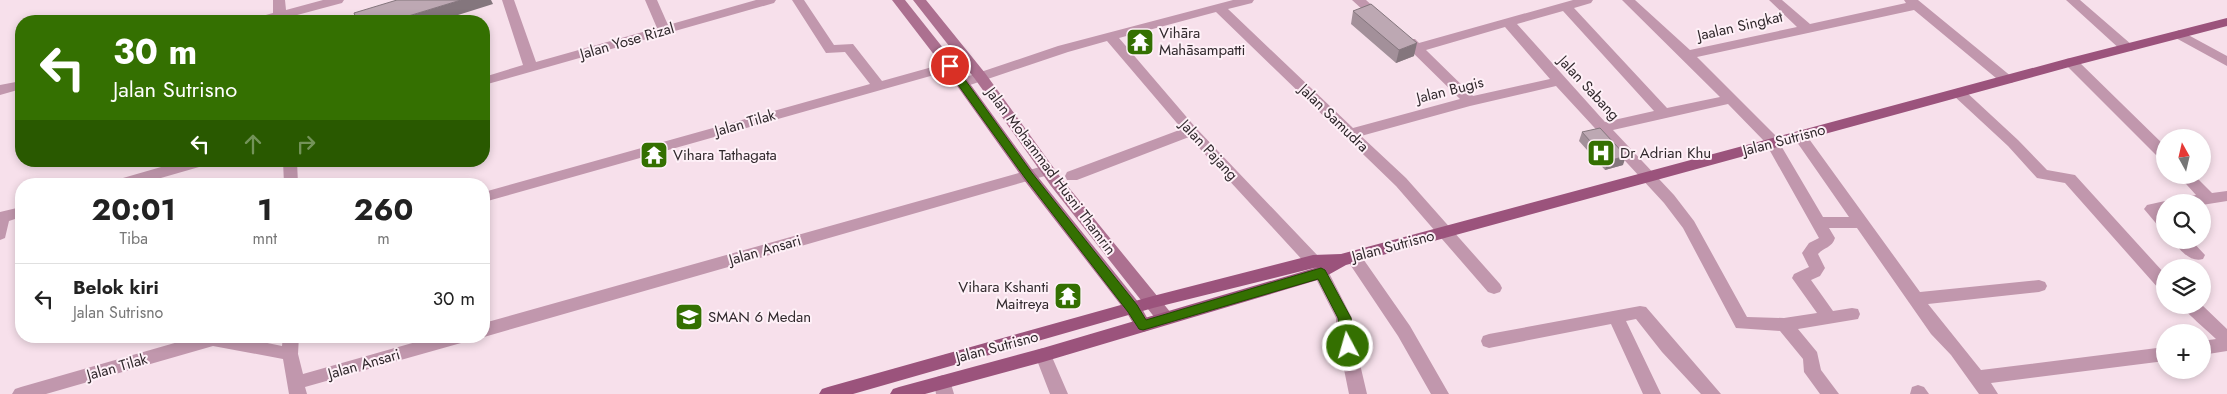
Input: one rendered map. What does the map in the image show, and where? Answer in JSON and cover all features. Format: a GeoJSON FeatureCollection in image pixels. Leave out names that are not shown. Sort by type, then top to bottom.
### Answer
{"type":"FeatureCollection","features":[{"type":"Feature","properties":{"kind":"main road","name":"Jalan Mohammad Husni Thamrin"},"geometry":{"type":"LineString","coordinates":[[898,0],[950,66],[1028,176],[1133,308],[1143,326]]}},
{"type":"Feature","properties":{"kind":"main road","name":"Jalan Mohammad Husni Thamrin"},"geometry":{"type":"LineString","coordinates":[[923,1],[980,76],[1047,170],[1165,318]]}},
{"type":"Feature","properties":{"kind":"main road","name":"Jalan Sutrisno"},"geometry":{"type":"LineString","coordinates":[[899,394],[944,388],[1043,355],[1143,326],[1347,258],[2071,62],[2227,22]]}},
{"type":"Feature","properties":{"kind":"main road","name":"Jalan Sutrisno"},"geometry":{"type":"LineString","coordinates":[[828,394],[1153,302],[1317,267]]}},
{"type":"Feature","properties":{"kind":"street"},"geometry":{"type":"LineString","coordinates":[[279,0],[280,15]]}},
{"type":"Feature","properties":{"kind":"street"},"geometry":{"type":"LineString","coordinates":[[292,15],[338,0]]}},
{"type":"Feature","properties":{"kind":"street"},"geometry":{"type":"LineString","coordinates":[[508,0],[532,68]]}},
{"type":"Feature","properties":{"kind":"street"},"geometry":{"type":"LineString","coordinates":[[651,0],[664,30]]}},
{"type":"Feature","properties":{"kind":"street","name":"Jalan Yose Rizal"},"geometry":{"type":"LineString","coordinates":[[490,79],[770,0]]}},
{"type":"Feature","properties":{"kind":"street"},"geometry":{"type":"LineString","coordinates":[[798,0],[831,50],[848,47],[878,85]]}},
{"type":"Feature","properties":{"kind":"street"},"geometry":{"type":"LineString","coordinates":[[962,83],[1063,49],[1248,0]]}},
{"type":"Feature","properties":{"kind":"street"},"geometry":{"type":"LineString","coordinates":[[1358,0],[1387,24]]}},
{"type":"Feature","properties":{"kind":"street"},"geometry":{"type":"LineString","coordinates":[[1416,48],[1587,0]]}},
{"type":"Feature","properties":{"kind":"street"},"geometry":{"type":"LineString","coordinates":[[1628,0],[1687,55],[1773,142],[1787,172],[1819,223],[1827,240],[1811,249],[1810,253],[1817,268],[1814,272],[1800,278],[1829,317]]}},
{"type":"Feature","properties":{"kind":"street"},"geometry":{"type":"LineString","coordinates":[[1775,0],[1806,28]]}},
{"type":"Feature","properties":{"kind":"street"},"geometry":{"type":"LineString","coordinates":[[2072,0],[2127,48]]}},
{"type":"Feature","properties":{"kind":"street"},"geometry":{"type":"LineString","coordinates":[[1913,3],[2008,80]]}},
{"type":"Feature","properties":{"kind":"street","name":"Jaalan Singkat"},"geometry":{"type":"LineString","coordinates":[[1687,55],[1913,3]]}},
{"type":"Feature","properties":{"kind":"street"},"geometry":{"type":"LineString","coordinates":[[1565,6],[1665,114]]}},
{"type":"Feature","properties":{"kind":"street","name":"Jalan Samudra"},"geometry":{"type":"LineString","coordinates":[[1218,7],[1401,182],[1494,288]]}},
{"type":"Feature","properties":{"kind":"street","name":"Jalan Sabang"},"geometry":{"type":"LineString","coordinates":[[1507,21],[1648,176],[1689,225],[1731,304],[1744,324],[1784,325]]}},
{"type":"Feature","properties":{"kind":"street"},"geometry":{"type":"LineString","coordinates":[[2179,34],[2227,62]]}},
{"type":"Feature","properties":{"kind":"street","name":"Jalan Pajang"},"geometry":{"type":"LineString","coordinates":[[1110,36],[1191,130],[1317,267],[1344,318],[1344,330],[1358,394]]}},
{"type":"Feature","properties":{"kind":"street"},"geometry":{"type":"LineString","coordinates":[[1402,36],[1470,101]]}},
{"type":"Feature","properties":{"kind":"street","name":"Jalan Tilak"},"geometry":{"type":"LineString","coordinates":[[490,195],[968,61]]}},
{"type":"Feature","properties":{"kind":"street"},"geometry":{"type":"LineString","coordinates":[[2071,62],[2156,147]]}},
{"type":"Feature","properties":{"kind":"street","name":"Jalan Bugis"},"geometry":{"type":"LineString","coordinates":[[1350,134],[1470,101],[1560,81]]}},
{"type":"Feature","properties":{"kind":"street"},"geometry":{"type":"LineString","coordinates":[[0,90],[15,86]]}},
{"type":"Feature","properties":{"kind":"street"},"geometry":{"type":"LineString","coordinates":[[1959,93],[2041,172],[2070,180],[2156,275]]}},
{"type":"Feature","properties":{"kind":"street"},"geometry":{"type":"LineString","coordinates":[[1604,127],[1730,99]]}},
{"type":"Feature","properties":{"kind":"street"},"geometry":{"type":"LineString","coordinates":[[1072,176],[1191,130]]}},
{"type":"Feature","properties":{"kind":"street"},"geometry":{"type":"LineString","coordinates":[[1800,136],[1937,329],[1957,350],[1989,394]]}},
{"type":"Feature","properties":{"kind":"street"},"geometry":{"type":"LineString","coordinates":[[142,178],[180,167]]}},
{"type":"Feature","properties":{"kind":"street","name":"Jalan Ansari"},"geometry":{"type":"LineString","coordinates":[[490,328],[1047,170]]}},
{"type":"Feature","properties":{"kind":"street"},"geometry":{"type":"LineString","coordinates":[[2193,184],[2204,194]]}},
{"type":"Feature","properties":{"kind":"street"},"geometry":{"type":"LineString","coordinates":[[2211,198],[2227,196]]}},
{"type":"Feature","properties":{"kind":"street"},"geometry":{"type":"LineString","coordinates":[[0,234],[1,218],[15,214]]}},
{"type":"Feature","properties":{"kind":"street"},"geometry":{"type":"LineString","coordinates":[[1819,223],[1861,222]]}},
{"type":"Feature","properties":{"kind":"street"},"geometry":{"type":"LineString","coordinates":[[2190,249],[2196,255]]}},
{"type":"Feature","properties":{"kind":"street"},"geometry":{"type":"LineString","coordinates":[[1347,258],[1404,331],[1440,394]]}},
{"type":"Feature","properties":{"kind":"street"},"geometry":{"type":"LineString","coordinates":[[1916,299],[2039,286]]}},
{"type":"Feature","properties":{"kind":"street"},"geometry":{"type":"LineString","coordinates":[[1489,342],[1640,312],[1680,360],[1712,394]]}},
{"type":"Feature","properties":{"kind":"street"},"geometry":{"type":"LineString","coordinates":[[1784,325],[1852,314]]}},
{"type":"Feature","properties":{"kind":"street"},"geometry":{"type":"LineString","coordinates":[[2202,314],[2227,339]]}},
{"type":"Feature","properties":{"kind":"street"},"geometry":{"type":"LineString","coordinates":[[1616,317],[1652,394]]}},
{"type":"Feature","properties":{"kind":"street"},"geometry":{"type":"LineString","coordinates":[[1784,325],[1811,356],[1813,372],[1830,394]]}},
{"type":"Feature","properties":{"kind":"street","name":"Jalan Tilak"},"geometry":{"type":"LineString","coordinates":[[21,394],[197,343]]}},
{"type":"Feature","properties":{"kind":"street","name":"Jalan Tilak"},"geometry":{"type":"LineString","coordinates":[[238,343],[290,354]]}},
{"type":"Feature","properties":{"kind":"street"},"geometry":{"type":"LineString","coordinates":[[291,343],[290,354],[297,388]]}},
{"type":"Feature","properties":{"kind":"street","name":"Jalan Ansari"},"geometry":{"type":"LineString","coordinates":[[297,388],[439,343]]}},
{"type":"Feature","properties":{"kind":"street"},"geometry":{"type":"LineString","coordinates":[[2211,347],[2227,344]]}},
{"type":"Feature","properties":{"kind":"street"},"geometry":{"type":"LineString","coordinates":[[1043,355],[1059,394]]}},
{"type":"Feature","properties":{"kind":"street"},"geometry":{"type":"LineString","coordinates":[[1977,378],[2055,367],[2122,362],[2156,356]]}},
{"type":"Feature","properties":{"kind":"building"},"geometry":{"type":"Polygon","coordinates":[[[397,0],[461,0],[412,15],[355,15],[354,13],[397,0]]]}},
{"type":"Feature","properties":{"kind":"building"},"geometry":{"type":"Polygon","coordinates":[[[1371,4],[1417,43],[1399,50],[1353,11],[1371,4]]]}},
{"type":"Feature","properties":{"kind":"building"},"geometry":{"type":"Polygon","coordinates":[[[1600,128],[1626,156],[1608,161],[1582,132],[1600,128]]]}},
{"type":"Feature","properties":{"kind":"place","name":"Vihāra Mahāsampatti"},"geometry":{"type":"Point","coordinates":[1140,42]}},
{"type":"Feature","properties":{"kind":"place","name":"Dr Adrian Khu"},"geometry":{"type":"Point","coordinates":[1601,153]}},
{"type":"Feature","properties":{"kind":"place","name":"Vihara Tathagata"},"geometry":{"type":"Point","coordinates":[654,155]}},
{"type":"Feature","properties":{"kind":"place","name":"Vihara Kshanti Maitreya"},"geometry":{"type":"Point","coordinates":[1068,296]}},
{"type":"Feature","properties":{"kind":"place","name":"SMAN 6 Medan"},"geometry":{"type":"Point","coordinates":[689,317]}},
{"type":"Feature","properties":{"kind":"route"},"geometry":{"type":"LineString","coordinates":[[950,66],[1028,176],[1133,308],[1143,326],[1321,273],[1346,323],[1344,330],[1348,346]]}}]}
